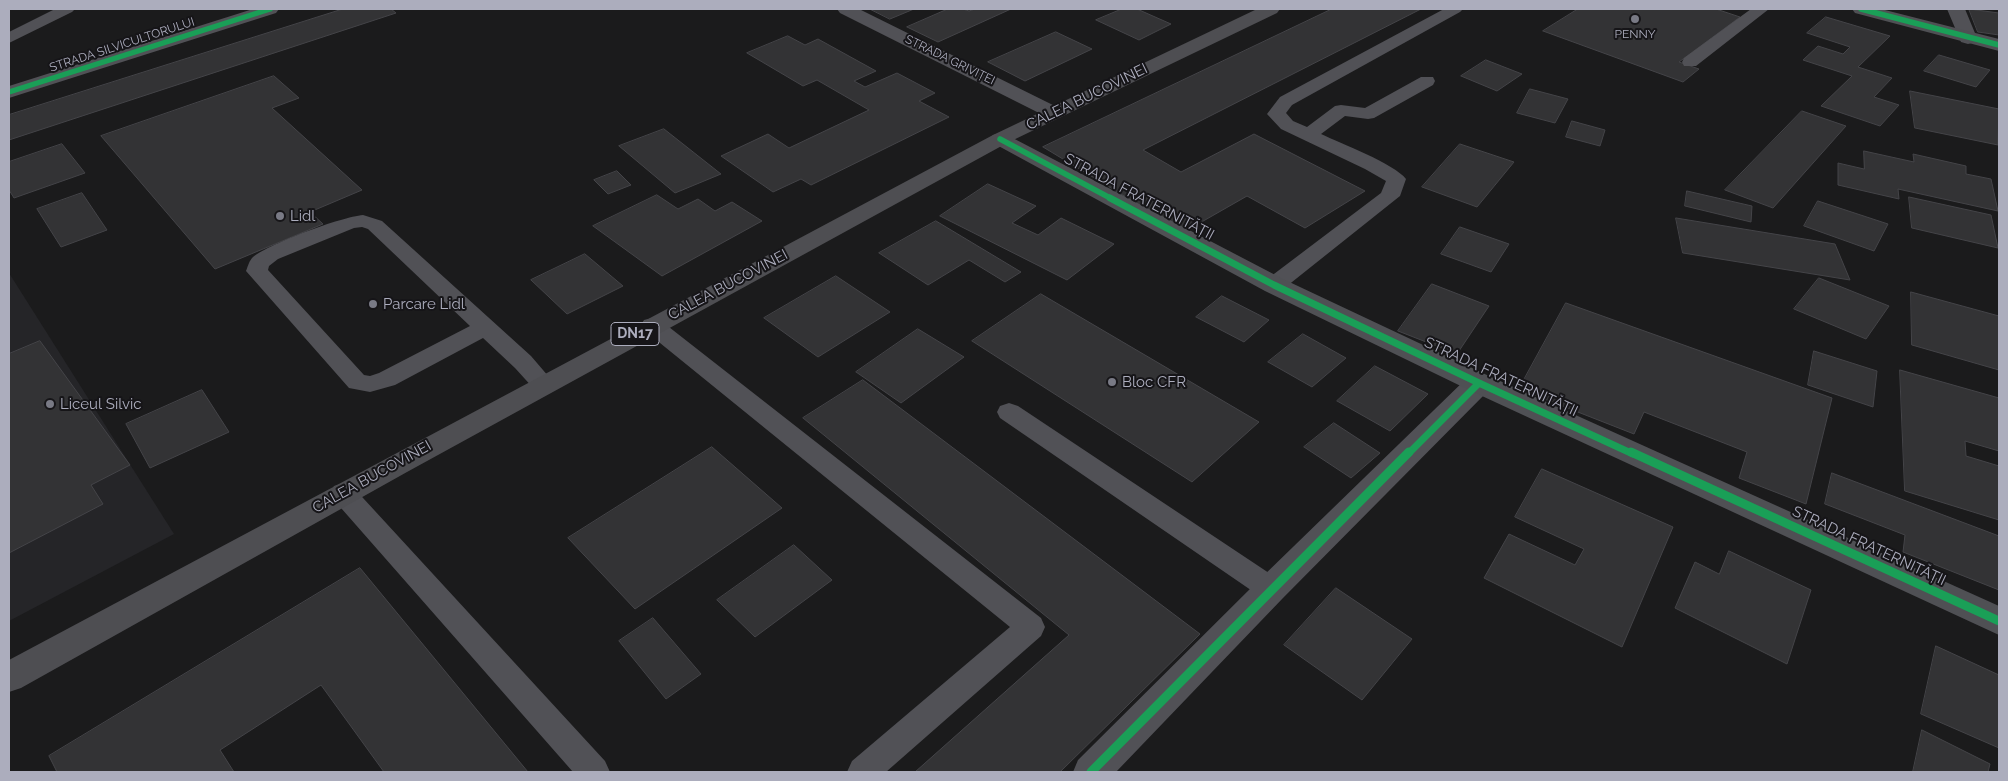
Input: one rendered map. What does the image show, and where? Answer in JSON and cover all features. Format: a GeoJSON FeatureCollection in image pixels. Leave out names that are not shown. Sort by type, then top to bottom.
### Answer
{"type":"FeatureCollection","features":[{"type":"Feature","properties":{"kind":"highway","name":"CALEA BUCOVINEI"},"geometry":{"type":"LineString","coordinates":[[9,677],[342,493],[1000,139],[1271,9]]}},
{"type":"Feature","properties":{"kind":"street","name":"STRADA SILVICULTORULUI"},"geometry":{"type":"LineString","coordinates":[[9,92],[270,9]]}},
{"type":"Feature","properties":{"kind":"street","name":"STRADA GRIVIȚEI"},"geometry":{"type":"LineString","coordinates":[[846,9],[1054,113]]}},
{"type":"Feature","properties":{"kind":"street"},"geometry":{"type":"LineString","coordinates":[[1861,9],[1999,46]]}},
{"type":"Feature","properties":{"kind":"street"},"geometry":{"type":"LineString","coordinates":[[1956,9],[1968,38]]}},
{"type":"Feature","properties":{"kind":"street","name":"STRADA FRATERNITĂȚII"},"geometry":{"type":"LineString","coordinates":[[1000,139],[1274,285],[1479,383],[1999,621]]}},
{"type":"Feature","properties":{"kind":"street"},"geometry":{"type":"LineString","coordinates":[[1091,772],[1479,383]]}},
{"type":"Feature","properties":{"kind":"lane"},"geometry":{"type":"LineString","coordinates":[[9,38],[66,9]]}},
{"type":"Feature","properties":{"kind":"lane"},"geometry":{"type":"LineString","coordinates":[[1274,285],[1390,196],[1396,179],[1372,165],[1288,125],[1276,114],[1286,101],[1455,9]]}},
{"type":"Feature","properties":{"kind":"lane"},"geometry":{"type":"LineString","coordinates":[[1690,62],[1762,9]]}},
{"type":"Feature","properties":{"kind":"lane"},"geometry":{"type":"LineString","coordinates":[[1308,134],[1341,110],[1368,114],[1427,81]]}},
{"type":"Feature","properties":{"kind":"lane"},"geometry":{"type":"LineString","coordinates":[[485,328],[388,378],[370,384],[357,382],[257,271],[259,263],[271,255],[350,222],[363,221],[375,225],[523,362],[543,384]]}},
{"type":"Feature","properties":{"kind":"lane"},"geometry":{"type":"LineString","coordinates":[[652,325],[1031,627],[863,772]]}},
{"type":"Feature","properties":{"kind":"lane"},"geometry":{"type":"LineString","coordinates":[[1009,412],[1271,590]]}},
{"type":"Feature","properties":{"kind":"lane"},"geometry":{"type":"LineString","coordinates":[[342,493],[594,772]]}},
{"type":"Feature","properties":{"kind":"shaded area","name":"Liceul Silvic"},"geometry":{"type":"Polygon","coordinates":[[[9,273],[174,534],[9,621],[9,273]]]}},
{"type":"Feature","properties":{"kind":"building"},"geometry":{"type":"Polygon","coordinates":[[[343,9],[391,9],[396,13],[9,140],[9,115],[343,9]]]}},
{"type":"Feature","properties":{"kind":"building"},"geometry":{"type":"Polygon","coordinates":[[[870,9],[914,9],[890,19],[870,9]]]}},
{"type":"Feature","properties":{"kind":"building"},"geometry":{"type":"Polygon","coordinates":[[[948,9],[969,11],[975,9],[1011,9],[938,42],[907,27],[948,9]]]}},
{"type":"Feature","properties":{"kind":"building"},"geometry":{"type":"Polygon","coordinates":[[[1122,9],[1137,9],[1171,24],[1139,40],[1096,20],[1122,9]]]}},
{"type":"Feature","properties":{"kind":"building"},"geometry":{"type":"Polygon","coordinates":[[[1332,9],[1421,9],[1143,150],[1181,172],[1254,134],[1365,191],[1305,228],[1247,196],[1184,232],[1043,147],[1332,9]]]}},
{"type":"Feature","properties":{"kind":"building"},"geometry":{"type":"Polygon","coordinates":[[[1578,9],[1716,9],[1740,17],[1679,62],[1699,69],[1683,82],[1543,31],[1578,9]]]}},
{"type":"Feature","properties":{"kind":"building"},"geometry":{"type":"Polygon","coordinates":[[[1969,9],[1999,13],[1999,35],[1978,32],[1969,9]]]}},
{"type":"Feature","properties":{"kind":"building"},"geometry":{"type":"Polygon","coordinates":[[[1826,17],[1890,36],[1858,67],[1892,78],[1874,97],[1899,105],[1880,126],[1821,106],[1852,76],[1803,60],[1818,46],[1843,54],[1850,47],[1807,33],[1826,17]]]}},
{"type":"Feature","properties":{"kind":"building"},"geometry":{"type":"Polygon","coordinates":[[[1056,32],[1092,49],[1025,81],[988,62],[1056,32]]]}},
{"type":"Feature","properties":{"kind":"building"},"geometry":{"type":"Polygon","coordinates":[[[788,36],[805,45],[818,39],[876,71],[854,81],[865,87],[897,73],[935,93],[919,101],[949,117],[811,185],[801,179],[773,192],[721,156],[768,134],[789,148],[869,110],[817,80],[803,86],[747,53],[788,36]]]}},
{"type":"Feature","properties":{"kind":"building"},"geometry":{"type":"Polygon","coordinates":[[[1939,55],[1990,70],[1976,87],[1924,71],[1939,55]]]}},
{"type":"Feature","properties":{"kind":"building"},"geometry":{"type":"Polygon","coordinates":[[[1486,60],[1522,74],[1497,91],[1461,76],[1486,60]]]}},
{"type":"Feature","properties":{"kind":"building"},"geometry":{"type":"Polygon","coordinates":[[[274,76],[299,98],[272,108],[362,190],[310,212],[323,224],[215,269],[101,136],[274,76]]]}},
{"type":"Feature","properties":{"kind":"building"},"geometry":{"type":"Polygon","coordinates":[[[1530,89],[1568,99],[1555,123],[1517,113],[1530,89]]]}},
{"type":"Feature","properties":{"kind":"building"},"geometry":{"type":"Polygon","coordinates":[[[1910,91],[1999,109],[1998,145],[1915,128],[1910,91]]]}},
{"type":"Feature","properties":{"kind":"building"},"geometry":{"type":"Polygon","coordinates":[[[1802,111],[1846,126],[1773,208],[1725,190],[1802,111]]]}},
{"type":"Feature","properties":{"kind":"building"},"geometry":{"type":"Polygon","coordinates":[[[1572,121],[1605,130],[1600,146],[1566,137],[1572,121]]]}},
{"type":"Feature","properties":{"kind":"building"},"geometry":{"type":"Polygon","coordinates":[[[664,129],[721,174],[675,193],[619,146],[664,129]]]}},
{"type":"Feature","properties":{"kind":"building"},"geometry":{"type":"Polygon","coordinates":[[[62,144],[85,173],[14,198],[9,190],[9,162],[62,144]]]}},
{"type":"Feature","properties":{"kind":"building"},"geometry":{"type":"Polygon","coordinates":[[[1460,144],[1514,162],[1477,207],[1422,187],[1460,144]]]}},
{"type":"Feature","properties":{"kind":"building"},"geometry":{"type":"Polygon","coordinates":[[[1864,151],[1914,162],[1913,154],[1966,166],[1966,174],[1991,179],[1998,211],[1898,189],[1899,199],[1838,185],[1838,163],[1864,169],[1864,151]]]}},
{"type":"Feature","properties":{"kind":"building"},"geometry":{"type":"Polygon","coordinates":[[[617,171],[631,185],[608,194],[594,180],[617,171]]]}},
{"type":"Feature","properties":{"kind":"building"},"geometry":{"type":"Polygon","coordinates":[[[988,184],[1036,206],[1012,223],[1038,235],[1061,218],[1114,244],[1067,280],[940,216],[988,184]]]}},
{"type":"Feature","properties":{"kind":"building"},"geometry":{"type":"Polygon","coordinates":[[[1687,191],[1752,206],[1751,222],[1685,206],[1687,191]]]}},
{"type":"Feature","properties":{"kind":"building"},"geometry":{"type":"Polygon","coordinates":[[[82,193],[107,230],[61,247],[37,209],[82,193]]]}},
{"type":"Feature","properties":{"kind":"building"},"geometry":{"type":"Polygon","coordinates":[[[657,195],[678,209],[698,199],[715,211],[732,202],[762,221],[662,276],[593,226],[657,195]]]}},
{"type":"Feature","properties":{"kind":"building"},"geometry":{"type":"Polygon","coordinates":[[[1909,197],[1991,215],[1998,248],[1912,228],[1909,197]]]}},
{"type":"Feature","properties":{"kind":"building"},"geometry":{"type":"Polygon","coordinates":[[[1818,201],[1888,224],[1874,251],[1804,226],[1818,201]]]}},
{"type":"Feature","properties":{"kind":"building"},"geometry":{"type":"Polygon","coordinates":[[[1676,218],[1835,244],[1850,280],[1683,253],[1676,218]]]}},
{"type":"Feature","properties":{"kind":"building"},"geometry":{"type":"Polygon","coordinates":[[[936,221],[1021,272],[1005,282],[969,260],[928,285],[879,253],[936,221]]]}},
{"type":"Feature","properties":{"kind":"building"},"geometry":{"type":"Polygon","coordinates":[[[1460,227],[1509,244],[1491,272],[1441,254],[1460,227]]]}},
{"type":"Feature","properties":{"kind":"building"},"geometry":{"type":"Polygon","coordinates":[[[585,254],[623,286],[567,314],[531,280],[585,254]]]}},
{"type":"Feature","properties":{"kind":"building"},"geometry":{"type":"Polygon","coordinates":[[[836,276],[890,312],[818,357],[764,318],[836,276]]]}},
{"type":"Feature","properties":{"kind":"building"},"geometry":{"type":"Polygon","coordinates":[[[1819,278],[1889,306],[1866,339],[1794,309],[1819,278]]]}},
{"type":"Feature","properties":{"kind":"building"},"geometry":{"type":"Polygon","coordinates":[[[1432,284],[1489,306],[1457,354],[1398,331],[1432,284]]]}},
{"type":"Feature","properties":{"kind":"building"},"geometry":{"type":"Polygon","coordinates":[[[1911,292],[1999,316],[1999,370],[1912,345],[1911,292]]]}},
{"type":"Feature","properties":{"kind":"building","name":"Bloc CFR"},"geometry":{"type":"Polygon","coordinates":[[[1041,294],[1259,422],[1192,482],[972,341],[1041,294]]]}},
{"type":"Feature","properties":{"kind":"building"},"geometry":{"type":"Polygon","coordinates":[[[1222,296],[1269,320],[1244,342],[1196,317],[1222,296]]]}},
{"type":"Feature","properties":{"kind":"building"},"geometry":{"type":"Polygon","coordinates":[[[1566,303],[1832,398],[1806,504],[1739,478],[1747,452],[1644,412],[1634,434],[1519,389],[1566,303]]]}},
{"type":"Feature","properties":{"kind":"building"},"geometry":{"type":"Polygon","coordinates":[[[918,329],[964,357],[901,403],[856,372],[918,329]]]}},
{"type":"Feature","properties":{"kind":"building"},"geometry":{"type":"Polygon","coordinates":[[[1303,334],[1346,358],[1312,387],[1268,362],[1303,334]]]}},
{"type":"Feature","properties":{"kind":"building"},"geometry":{"type":"Polygon","coordinates":[[[40,341],[130,465],[91,485],[103,504],[9,553],[9,354],[40,341]]]}},
{"type":"Feature","properties":{"kind":"building"},"geometry":{"type":"Polygon","coordinates":[[[1814,351],[1877,371],[1873,407],[1808,385],[1814,351]]]}},
{"type":"Feature","properties":{"kind":"building"},"geometry":{"type":"Polygon","coordinates":[[[1375,366],[1428,394],[1390,431],[1337,401],[1375,366]]]}},
{"type":"Feature","properties":{"kind":"building"},"geometry":{"type":"Polygon","coordinates":[[[1900,370],[1999,398],[1999,451],[1965,441],[1966,456],[1999,466],[1999,520],[1905,491],[1900,370]]]}},
{"type":"Feature","properties":{"kind":"building"},"geometry":{"type":"Polygon","coordinates":[[[863,380],[1200,634],[1060,772],[915,772],[1069,635],[803,418],[863,380]]]}},
{"type":"Feature","properties":{"kind":"building"},"geometry":{"type":"Polygon","coordinates":[[[202,390],[229,432],[150,468],[126,424],[202,390]]]}},
{"type":"Feature","properties":{"kind":"building"},"geometry":{"type":"Polygon","coordinates":[[[1334,423],[1380,453],[1351,478],[1304,447],[1334,423]]]}},
{"type":"Feature","properties":{"kind":"building"},"geometry":{"type":"Polygon","coordinates":[[[712,447],[782,508],[635,609],[568,538],[712,447]]]}},
{"type":"Feature","properties":{"kind":"building"},"geometry":{"type":"Polygon","coordinates":[[[1542,469],[1673,527],[1622,647],[1484,578],[1509,534],[1575,565],[1584,549],[1515,517],[1542,469]]]}},
{"type":"Feature","properties":{"kind":"building"},"geometry":{"type":"Polygon","coordinates":[[[1832,473],[1999,536],[1999,590],[1903,552],[1905,535],[1825,504],[1832,473]]]}},
{"type":"Feature","properties":{"kind":"building"},"geometry":{"type":"Polygon","coordinates":[[[794,545],[832,580],[755,637],[717,600],[794,545]]]}},
{"type":"Feature","properties":{"kind":"building"},"geometry":{"type":"Polygon","coordinates":[[[1729,551],[1811,590],[1787,664],[1675,608],[1695,562],[1719,574],[1729,551]]]}},
{"type":"Feature","properties":{"kind":"building"},"geometry":{"type":"Polygon","coordinates":[[[360,568],[528,772],[384,772],[321,685],[220,750],[234,772],[57,772],[49,756],[360,568]]]}},
{"type":"Feature","properties":{"kind":"building"},"geometry":{"type":"Polygon","coordinates":[[[1336,588],[1412,639],[1362,700],[1284,645],[1336,588]]]}},
{"type":"Feature","properties":{"kind":"building"},"geometry":{"type":"Polygon","coordinates":[[[653,618],[701,674],[666,699],[619,641],[653,618]]]}},
{"type":"Feature","properties":{"kind":"building"},"geometry":{"type":"Polygon","coordinates":[[[1936,646],[1999,675],[1999,748],[1921,714],[1936,646]]]}},
{"type":"Feature","properties":{"kind":"building"},"geometry":{"type":"Polygon","coordinates":[[[1922,730],[1990,764],[1988,772],[1913,772],[1922,730]]]}},
{"type":"Feature","properties":{"kind":"cycle path"},"geometry":{"type":"LineString","coordinates":[[9,92],[270,9]]}},
{"type":"Feature","properties":{"kind":"cycle path"},"geometry":{"type":"LineString","coordinates":[[1861,9],[1999,45]]}},
{"type":"Feature","properties":{"kind":"cycle path"},"geometry":{"type":"LineString","coordinates":[[1000,139],[1274,285],[1479,383],[1999,621]]}},
{"type":"Feature","properties":{"kind":"cycle path"},"geometry":{"type":"LineString","coordinates":[[1091,772],[1271,589],[1479,383]]}},
{"type":"Feature","properties":{"kind":"place","name":"PENNY"},"geometry":{"type":"Point","coordinates":[1635,19]}},
{"type":"Feature","properties":{"kind":"place","name":"Lidl"},"geometry":{"type":"Point","coordinates":[280,216]}},
{"type":"Feature","properties":{"kind":"place","name":"Parcare Lidl"},"geometry":{"type":"Point","coordinates":[373,304]}},
{"type":"Feature","properties":{"kind":"place","name":"Bloc CFR"},"geometry":{"type":"Point","coordinates":[1112,382]}},
{"type":"Feature","properties":{"kind":"place","name":"Liceul Silvic"},"geometry":{"type":"Point","coordinates":[50,404]}}]}
